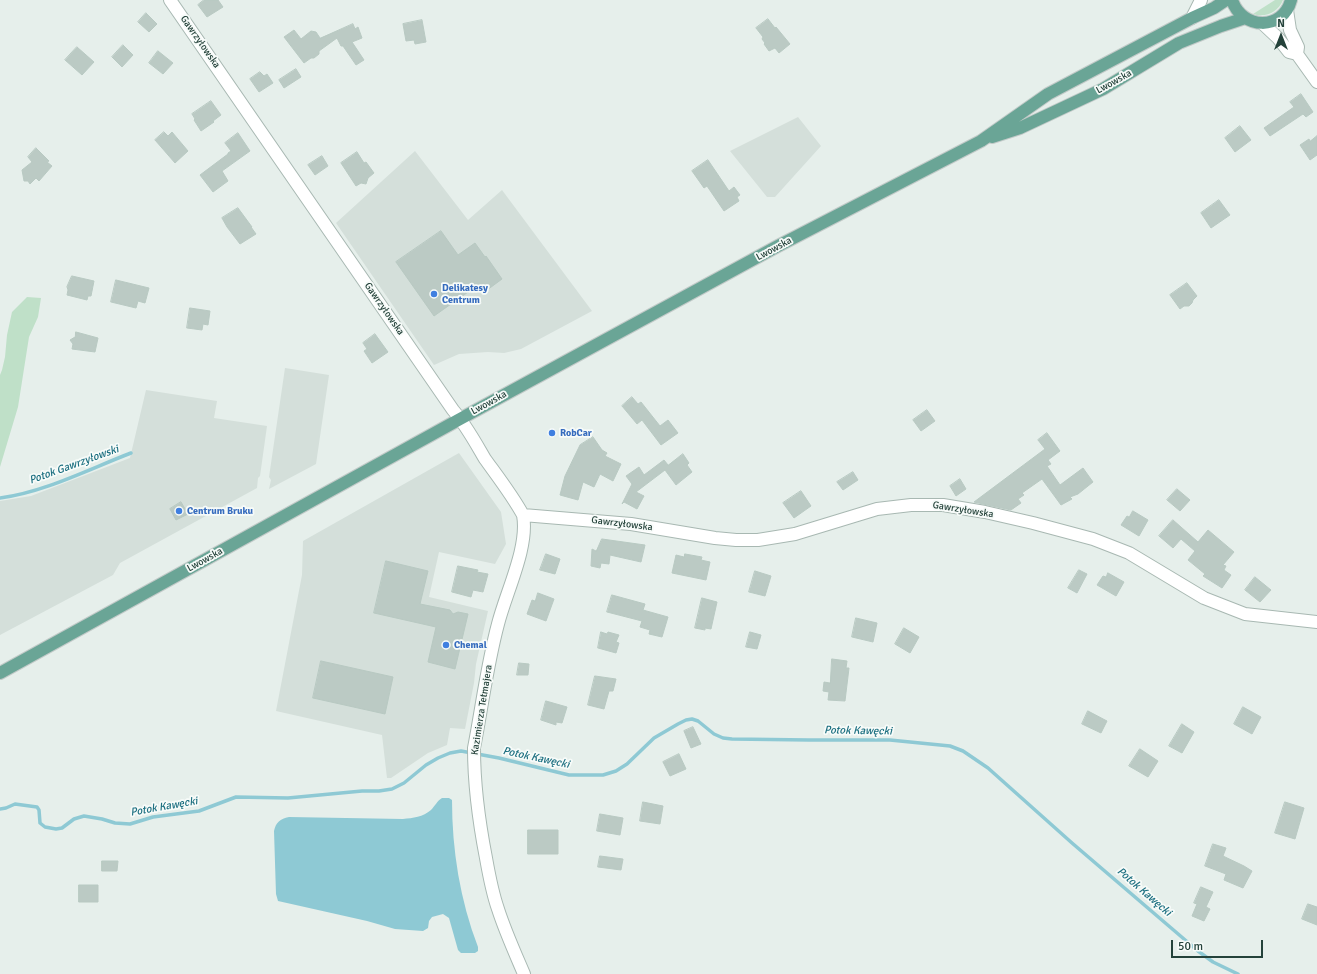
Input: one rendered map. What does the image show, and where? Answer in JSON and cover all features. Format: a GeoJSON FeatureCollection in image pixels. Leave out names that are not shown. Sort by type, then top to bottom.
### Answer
{"type":"FeatureCollection","features":[{"type":"Feature","properties":{"kind":"main road","name":"Lwowska"},"geometry":{"type":"LineString","coordinates":[[0,673],[460,419],[776,247],[981,141],[1048,94],[1192,18],[1214,8],[1226,0]]}},
{"type":"Feature","properties":{"kind":"main road"},"geometry":{"type":"LineString","coordinates":[[1232,0],[1235,8],[1245,18],[1253,22],[1262,23],[1274,20],[1282,15],[1289,5]]}},
{"type":"Feature","properties":{"kind":"main road","name":"Lwowska"},"geometry":{"type":"LineString","coordinates":[[981,141],[1020,128],[1103,89],[1178,43],[1245,18]]}},
{"type":"Feature","properties":{"kind":"street","name":"Gawrzyłowska"},"geometry":{"type":"LineString","coordinates":[[170,0],[460,419],[485,458],[517,503],[523,515],[630,524],[715,538],[758,540],[795,534],[877,509],[911,505],[943,505],[998,515],[1093,539],[1129,553],[1204,598],[1246,614],[1317,622]]}},
{"type":"Feature","properties":{"kind":"street"},"geometry":{"type":"LineString","coordinates":[[1192,18],[1201,0]]}},
{"type":"Feature","properties":{"kind":"street"},"geometry":{"type":"LineString","coordinates":[[1289,5],[1290,30],[1298,47],[1297,54]]}},
{"type":"Feature","properties":{"kind":"street"},"geometry":{"type":"LineString","coordinates":[[1262,23],[1278,38],[1289,52],[1297,54],[1317,82]]}},
{"type":"Feature","properties":{"kind":"street","name":"Kazimierza Tetmajera"},"geometry":{"type":"LineString","coordinates":[[523,515],[524,532],[521,550],[498,626],[474,754],[477,804],[491,883],[497,908],[524,974]]}},
{"type":"Feature","properties":{"kind":"shaded area"},"geometry":{"type":"Polygon","coordinates":[[[798,117],[821,146],[775,197],[767,197],[730,151],[798,117]]]}},
{"type":"Feature","properties":{"kind":"shaded area"},"geometry":{"type":"Polygon","coordinates":[[[415,151],[468,220],[502,190],[592,311],[521,349],[504,353],[488,352],[459,354],[434,365],[336,223],[415,151]]]}},
{"type":"Feature","properties":{"kind":"shaded area"},"geometry":{"type":"Polygon","coordinates":[[[285,368],[329,375],[316,464],[269,489],[271,480],[269,477],[285,368]]]}},
{"type":"Feature","properties":{"kind":"shaded area"},"geometry":{"type":"Polygon","coordinates":[[[146,390],[217,401],[214,418],[267,426],[257,488],[120,563],[113,575],[0,635],[0,501],[31,496],[130,458],[146,390]]]}},
{"type":"Feature","properties":{"kind":"shaded area"},"geometry":{"type":"Polygon","coordinates":[[[459,453],[501,512],[506,544],[495,564],[439,552],[429,597],[488,611],[476,664],[465,729],[450,728],[447,745],[428,753],[391,778],[387,778],[382,735],[276,711],[302,575],[303,541],[459,453]]]}},
{"type":"Feature","properties":{"kind":"green space"},"geometry":{"type":"Polygon","coordinates":[[[1275,0],[1283,0],[1275,11],[1262,15],[1253,14],[1275,0]]]}},
{"type":"Feature","properties":{"kind":"green space"},"geometry":{"type":"Polygon","coordinates":[[[27,297],[41,298],[38,317],[29,337],[18,407],[0,467],[0,375],[5,357],[7,335],[12,312],[27,297]]]}},
{"type":"Feature","properties":{"kind":"water"},"geometry":{"type":"Polygon","coordinates":[[[442,798],[449,798],[452,800],[455,856],[466,911],[478,947],[478,951],[475,953],[461,953],[458,950],[449,918],[443,914],[432,917],[429,921],[428,928],[423,931],[395,929],[367,921],[278,901],[276,894],[274,831],[277,823],[281,820],[289,817],[403,819],[421,816],[431,810],[442,798]]]}},
{"type":"Feature","properties":{"kind":"building"},"geometry":{"type":"Polygon","coordinates":[[[204,0],[218,0],[223,7],[207,17],[198,5],[204,0]]]}},
{"type":"Feature","properties":{"kind":"building"},"geometry":{"type":"Polygon","coordinates":[[[146,13],[157,24],[149,32],[138,22],[146,13]]]}},
{"type":"Feature","properties":{"kind":"building"},"geometry":{"type":"Polygon","coordinates":[[[768,19],[790,44],[779,53],[775,48],[769,51],[764,44],[765,43],[762,39],[763,37],[756,28],[768,19]]]}},
{"type":"Feature","properties":{"kind":"building"},"geometry":{"type":"Polygon","coordinates":[[[422,20],[426,42],[415,44],[414,40],[406,41],[403,24],[422,20]]]}},
{"type":"Feature","properties":{"kind":"building"},"geometry":{"type":"Polygon","coordinates":[[[353,24],[355,29],[358,27],[362,38],[352,42],[364,60],[356,65],[343,46],[341,46],[337,38],[319,51],[319,54],[314,58],[311,58],[304,63],[284,37],[294,30],[301,39],[311,31],[316,32],[320,38],[353,24]]]}},
{"type":"Feature","properties":{"kind":"building"},"geometry":{"type":"Polygon","coordinates":[[[123,45],[133,55],[122,67],[112,57],[123,45]]]}},
{"type":"Feature","properties":{"kind":"building"},"geometry":{"type":"Polygon","coordinates":[[[77,47],[94,62],[82,75],[65,60],[77,47]]]}},
{"type":"Feature","properties":{"kind":"building"},"geometry":{"type":"Polygon","coordinates":[[[158,51],[173,63],[163,74],[149,63],[158,51]]]}},
{"type":"Feature","properties":{"kind":"building"},"geometry":{"type":"Polygon","coordinates":[[[296,69],[301,77],[284,88],[279,80],[296,69]]]}},
{"type":"Feature","properties":{"kind":"building"},"geometry":{"type":"Polygon","coordinates":[[[260,72],[264,76],[267,74],[273,83],[259,92],[250,79],[260,72]]]}},
{"type":"Feature","properties":{"kind":"building"},"geometry":{"type":"Polygon","coordinates":[[[1301,94],[1313,112],[1306,117],[1303,114],[1270,136],[1264,128],[1294,107],[1290,102],[1301,94]]]}},
{"type":"Feature","properties":{"kind":"building"},"geometry":{"type":"Polygon","coordinates":[[[211,101],[221,115],[201,131],[192,114],[211,101]]]}},
{"type":"Feature","properties":{"kind":"building"},"geometry":{"type":"Polygon","coordinates":[[[1240,126],[1251,140],[1235,152],[1225,138],[1240,126]]]}},
{"type":"Feature","properties":{"kind":"building"},"geometry":{"type":"Polygon","coordinates":[[[164,132],[168,136],[172,132],[188,151],[175,163],[155,140],[164,132]]]}},
{"type":"Feature","properties":{"kind":"building"},"geometry":{"type":"Polygon","coordinates":[[[238,133],[250,151],[222,171],[228,181],[213,192],[200,175],[231,151],[225,143],[238,133]]]}},
{"type":"Feature","properties":{"kind":"building"},"geometry":{"type":"Polygon","coordinates":[[[1317,136],[1317,155],[1310,160],[1300,145],[1317,136]]]}},
{"type":"Feature","properties":{"kind":"building"},"geometry":{"type":"Polygon","coordinates":[[[36,148],[52,166],[39,181],[36,178],[30,184],[28,181],[24,181],[22,170],[32,162],[28,157],[36,148]]]}},
{"type":"Feature","properties":{"kind":"building"},"geometry":{"type":"Polygon","coordinates":[[[357,152],[364,163],[366,162],[374,173],[368,178],[366,184],[361,183],[356,186],[341,163],[357,152]]]}},
{"type":"Feature","properties":{"kind":"building"},"geometry":{"type":"Polygon","coordinates":[[[322,156],[328,166],[315,175],[308,165],[322,156]]]}},
{"type":"Feature","properties":{"kind":"building"},"geometry":{"type":"Polygon","coordinates":[[[708,160],[729,191],[734,187],[740,195],[737,197],[739,201],[724,211],[707,186],[704,188],[692,171],[708,160]]]}},
{"type":"Feature","properties":{"kind":"building"},"geometry":{"type":"Polygon","coordinates":[[[1219,200],[1230,215],[1211,228],[1201,213],[1219,200]]]}},
{"type":"Feature","properties":{"kind":"building"},"geometry":{"type":"Polygon","coordinates":[[[238,208],[256,234],[240,244],[222,218],[238,208]]]}},
{"type":"Feature","properties":{"kind":"building"},"geometry":{"type":"Polygon","coordinates":[[[441,231],[458,255],[475,243],[502,279],[483,293],[478,285],[434,316],[396,262],[441,231]]]}},
{"type":"Feature","properties":{"kind":"building"},"geometry":{"type":"Polygon","coordinates":[[[72,276],[94,281],[91,296],[88,296],[87,300],[67,295],[67,287],[72,276]]]}},
{"type":"Feature","properties":{"kind":"building"},"geometry":{"type":"Polygon","coordinates":[[[116,280],[149,288],[145,303],[138,301],[136,308],[111,302],[116,280]]]}},
{"type":"Feature","properties":{"kind":"building"},"geometry":{"type":"Polygon","coordinates":[[[1187,283],[1197,296],[1189,306],[1184,306],[1180,309],[1170,295],[1187,283]]]}},
{"type":"Feature","properties":{"kind":"building"},"geometry":{"type":"Polygon","coordinates":[[[190,308],[210,311],[208,325],[203,324],[202,330],[187,328],[190,308]]]}},
{"type":"Feature","properties":{"kind":"building"},"geometry":{"type":"Polygon","coordinates":[[[76,332],[98,338],[95,352],[72,349],[73,344],[70,340],[75,337],[76,332]]]}},
{"type":"Feature","properties":{"kind":"building"},"geometry":{"type":"Polygon","coordinates":[[[375,334],[388,352],[372,363],[364,351],[367,349],[363,343],[375,334]]]}},
{"type":"Feature","properties":{"kind":"building"},"geometry":{"type":"Polygon","coordinates":[[[632,397],[638,404],[641,402],[660,426],[668,420],[678,433],[661,445],[642,420],[637,424],[622,406],[632,397]]]}},
{"type":"Feature","properties":{"kind":"building"},"geometry":{"type":"Polygon","coordinates":[[[927,410],[935,421],[921,431],[913,420],[927,410]]]}},
{"type":"Feature","properties":{"kind":"building"},"geometry":{"type":"Polygon","coordinates":[[[1047,433],[1060,451],[1048,460],[1051,464],[1047,466],[1060,485],[1083,468],[1093,482],[1078,494],[1070,497],[1072,499],[1061,505],[1042,479],[1022,493],[1024,495],[1018,499],[1021,503],[1011,510],[974,502],[1045,449],[1038,440],[1047,433]]]}},
{"type":"Feature","properties":{"kind":"building"},"geometry":{"type":"Polygon","coordinates":[[[593,437],[602,450],[607,453],[605,456],[621,464],[613,481],[600,474],[594,487],[583,482],[578,500],[560,495],[565,476],[580,445],[593,437]]]}},
{"type":"Feature","properties":{"kind":"building"},"geometry":{"type":"Polygon","coordinates":[[[683,454],[689,463],[687,465],[692,472],[676,485],[665,470],[636,492],[644,496],[637,509],[624,502],[622,504],[632,484],[626,476],[639,467],[644,475],[664,460],[668,465],[683,454]]]}},
{"type":"Feature","properties":{"kind":"building"},"geometry":{"type":"Polygon","coordinates":[[[853,472],[858,480],[843,490],[837,482],[853,472]]]}},
{"type":"Feature","properties":{"kind":"building"},"geometry":{"type":"Polygon","coordinates":[[[960,479],[966,489],[956,496],[950,486],[960,479]]]}},
{"type":"Feature","properties":{"kind":"building"},"geometry":{"type":"Polygon","coordinates":[[[1177,489],[1190,500],[1180,511],[1167,500],[1177,489]]]}},
{"type":"Feature","properties":{"kind":"building"},"geometry":{"type":"Polygon","coordinates":[[[801,491],[811,506],[794,518],[783,503],[801,491]]]}},
{"type":"Feature","properties":{"kind":"building","name":"Centrum Bruku"},"geometry":{"type":"Polygon","coordinates":[[[181,502],[188,514],[176,520],[170,509],[181,502]]]}},
{"type":"Feature","properties":{"kind":"building"},"geometry":{"type":"Polygon","coordinates":[[[1133,511],[1148,520],[1139,536],[1121,525],[1127,516],[1129,517],[1133,511]]]}},
{"type":"Feature","properties":{"kind":"building"},"geometry":{"type":"Polygon","coordinates":[[[1173,520],[1198,542],[1208,530],[1234,552],[1223,565],[1226,566],[1224,570],[1231,575],[1222,588],[1203,576],[1205,574],[1188,560],[1195,551],[1181,539],[1173,548],[1159,536],[1173,520]]]}},
{"type":"Feature","properties":{"kind":"building"},"geometry":{"type":"Polygon","coordinates":[[[602,539],[645,545],[641,562],[610,555],[609,564],[601,563],[600,568],[591,566],[592,549],[596,551],[602,539]]]}},
{"type":"Feature","properties":{"kind":"building"},"geometry":{"type":"Polygon","coordinates":[[[546,554],[560,559],[555,574],[540,570],[546,554]]]}},
{"type":"Feature","properties":{"kind":"building"},"geometry":{"type":"Polygon","coordinates":[[[685,554],[702,557],[701,560],[710,562],[706,580],[672,573],[676,555],[684,557],[685,554]]]}},
{"type":"Feature","properties":{"kind":"building","name":"Chemal"},"geometry":{"type":"Polygon","coordinates":[[[386,561],[428,571],[420,604],[450,610],[453,614],[458,612],[468,614],[455,669],[428,662],[436,627],[374,613],[386,561]]]}},
{"type":"Feature","properties":{"kind":"building"},"geometry":{"type":"Polygon","coordinates":[[[458,566],[478,570],[477,572],[488,574],[483,592],[473,590],[471,597],[452,592],[458,566]]]}},
{"type":"Feature","properties":{"kind":"building"},"geometry":{"type":"Polygon","coordinates":[[[1079,570],[1087,574],[1077,593],[1068,588],[1079,570]]]}},
{"type":"Feature","properties":{"kind":"building"},"geometry":{"type":"Polygon","coordinates":[[[755,571],[771,576],[765,596],[749,592],[755,571]]]}},
{"type":"Feature","properties":{"kind":"building"},"geometry":{"type":"Polygon","coordinates":[[[1108,573],[1124,582],[1116,596],[1097,585],[1103,576],[1106,577],[1108,573]]]}},
{"type":"Feature","properties":{"kind":"building"},"geometry":{"type":"Polygon","coordinates":[[[1255,577],[1271,590],[1260,602],[1245,590],[1255,577]]]}},
{"type":"Feature","properties":{"kind":"building"},"geometry":{"type":"Polygon","coordinates":[[[538,593],[554,599],[546,621],[527,614],[532,600],[535,601],[538,593]]]}},
{"type":"Feature","properties":{"kind":"building"},"geometry":{"type":"Polygon","coordinates":[[[612,595],[645,604],[643,610],[668,617],[662,637],[649,634],[650,630],[640,627],[642,621],[607,612],[612,595]]]}},
{"type":"Feature","properties":{"kind":"building"},"geometry":{"type":"Polygon","coordinates":[[[702,598],[717,602],[711,629],[705,628],[705,630],[695,628],[702,598]]]}},
{"type":"Feature","properties":{"kind":"building"},"geometry":{"type":"Polygon","coordinates":[[[856,618],[877,623],[873,642],[852,637],[856,618]]]}},
{"type":"Feature","properties":{"kind":"building"},"geometry":{"type":"Polygon","coordinates":[[[904,628],[919,637],[910,653],[895,644],[904,628]]]}},
{"type":"Feature","properties":{"kind":"building"},"geometry":{"type":"Polygon","coordinates":[[[601,632],[619,635],[616,642],[619,643],[616,653],[598,648],[601,632]]]}},
{"type":"Feature","properties":{"kind":"building"},"geometry":{"type":"Polygon","coordinates":[[[750,632],[761,635],[757,649],[746,647],[750,632]]]}},
{"type":"Feature","properties":{"kind":"building"},"geometry":{"type":"Polygon","coordinates":[[[832,659],[847,661],[846,668],[849,668],[845,701],[828,700],[829,692],[823,691],[824,682],[830,683],[832,659]]]}},
{"type":"Feature","properties":{"kind":"building"},"geometry":{"type":"Polygon","coordinates":[[[321,661],[393,677],[385,714],[313,698],[321,661]]]}},
{"type":"Feature","properties":{"kind":"building"},"geometry":{"type":"Polygon","coordinates":[[[519,663],[529,664],[528,675],[517,675],[519,663]]]}},
{"type":"Feature","properties":{"kind":"building"},"geometry":{"type":"Polygon","coordinates":[[[595,676],[616,679],[613,691],[609,691],[604,709],[588,705],[595,676]]]}},
{"type":"Feature","properties":{"kind":"building"},"geometry":{"type":"Polygon","coordinates":[[[546,701],[567,707],[562,723],[556,722],[556,725],[541,720],[546,701]]]}},
{"type":"Feature","properties":{"kind":"building"},"geometry":{"type":"Polygon","coordinates":[[[1243,707],[1261,717],[1252,734],[1234,724],[1243,707]]]}},
{"type":"Feature","properties":{"kind":"building"},"geometry":{"type":"Polygon","coordinates":[[[1088,711],[1107,721],[1101,733],[1082,724],[1088,711]]]}},
{"type":"Feature","properties":{"kind":"building"},"geometry":{"type":"Polygon","coordinates":[[[1182,724],[1194,732],[1182,753],[1169,746],[1182,724]]]}},
{"type":"Feature","properties":{"kind":"building"},"geometry":{"type":"Polygon","coordinates":[[[693,727],[701,744],[691,748],[684,731],[693,727]]]}},
{"type":"Feature","properties":{"kind":"building"},"geometry":{"type":"Polygon","coordinates":[[[1140,749],[1158,761],[1148,777],[1129,766],[1140,749]]]}},
{"type":"Feature","properties":{"kind":"building"},"geometry":{"type":"Polygon","coordinates":[[[679,754],[686,769],[670,776],[663,762],[679,754]]]}},
{"type":"Feature","properties":{"kind":"building"},"geometry":{"type":"Polygon","coordinates":[[[643,802],[663,806],[660,824],[640,821],[643,802]]]}},
{"type":"Feature","properties":{"kind":"building"},"geometry":{"type":"Polygon","coordinates":[[[1285,802],[1304,808],[1295,839],[1275,833],[1285,802]]]}},
{"type":"Feature","properties":{"kind":"building"},"geometry":{"type":"Polygon","coordinates":[[[600,814],[623,818],[620,835],[597,831],[600,814]]]}},
{"type":"Feature","properties":{"kind":"building"},"geometry":{"type":"Polygon","coordinates":[[[528,830],[558,830],[558,854],[528,854],[528,830]]]}},
{"type":"Feature","properties":{"kind":"building"},"geometry":{"type":"Polygon","coordinates":[[[1213,844],[1226,848],[1223,856],[1252,871],[1243,888],[1224,880],[1226,874],[1205,866],[1213,844]]]}},
{"type":"Feature","properties":{"kind":"building"},"geometry":{"type":"Polygon","coordinates":[[[600,856],[623,859],[621,870],[598,867],[600,856]]]}},
{"type":"Feature","properties":{"kind":"building"},"geometry":{"type":"Polygon","coordinates":[[[102,861],[118,861],[117,871],[102,871],[102,861]]]}},
{"type":"Feature","properties":{"kind":"building"},"geometry":{"type":"Polygon","coordinates":[[[79,885],[98,885],[98,902],[79,902],[79,885]]]}},
{"type":"Feature","properties":{"kind":"building"},"geometry":{"type":"Polygon","coordinates":[[[1201,887],[1213,892],[1206,907],[1210,909],[1204,921],[1192,916],[1197,904],[1194,903],[1201,887]]]}},
{"type":"Feature","properties":{"kind":"building"},"geometry":{"type":"Polygon","coordinates":[[[1308,904],[1317,907],[1317,925],[1302,919],[1308,904]]]}},
{"type":"Feature","properties":{"kind":"waterway","name":"Potok Gawrzyłowski"},"geometry":{"type":"LineString","coordinates":[[0,498],[34,491],[131,453]]}},
{"type":"Feature","properties":{"kind":"waterway","name":"Potok Kawęcki"},"geometry":{"type":"LineString","coordinates":[[0,809],[15,804],[37,807],[39,810],[40,823],[45,827],[56,829],[62,828],[74,819],[84,816],[115,823],[130,824],[153,817],[199,811],[236,797],[288,798],[392,789],[404,783],[426,765],[438,758],[450,753],[461,751],[499,758],[569,775],[603,775],[616,771],[627,764],[654,738],[678,724],[692,719],[698,721],[714,734],[723,738],[732,739],[890,740],[950,746],[963,751],[988,768],[1072,843],[1198,951],[1213,962],[1238,974]]}},
{"type":"Feature","properties":{"kind":"place","name":"Delikatesy Centrum"},"geometry":{"type":"Point","coordinates":[434,294]}},
{"type":"Feature","properties":{"kind":"place","name":"RobCar"},"geometry":{"type":"Point","coordinates":[552,433]}},
{"type":"Feature","properties":{"kind":"place","name":"Centrum Bruku"},"geometry":{"type":"Point","coordinates":[179,511]}},
{"type":"Feature","properties":{"kind":"place","name":"Chemal"},"geometry":{"type":"Point","coordinates":[446,645]}}]}
